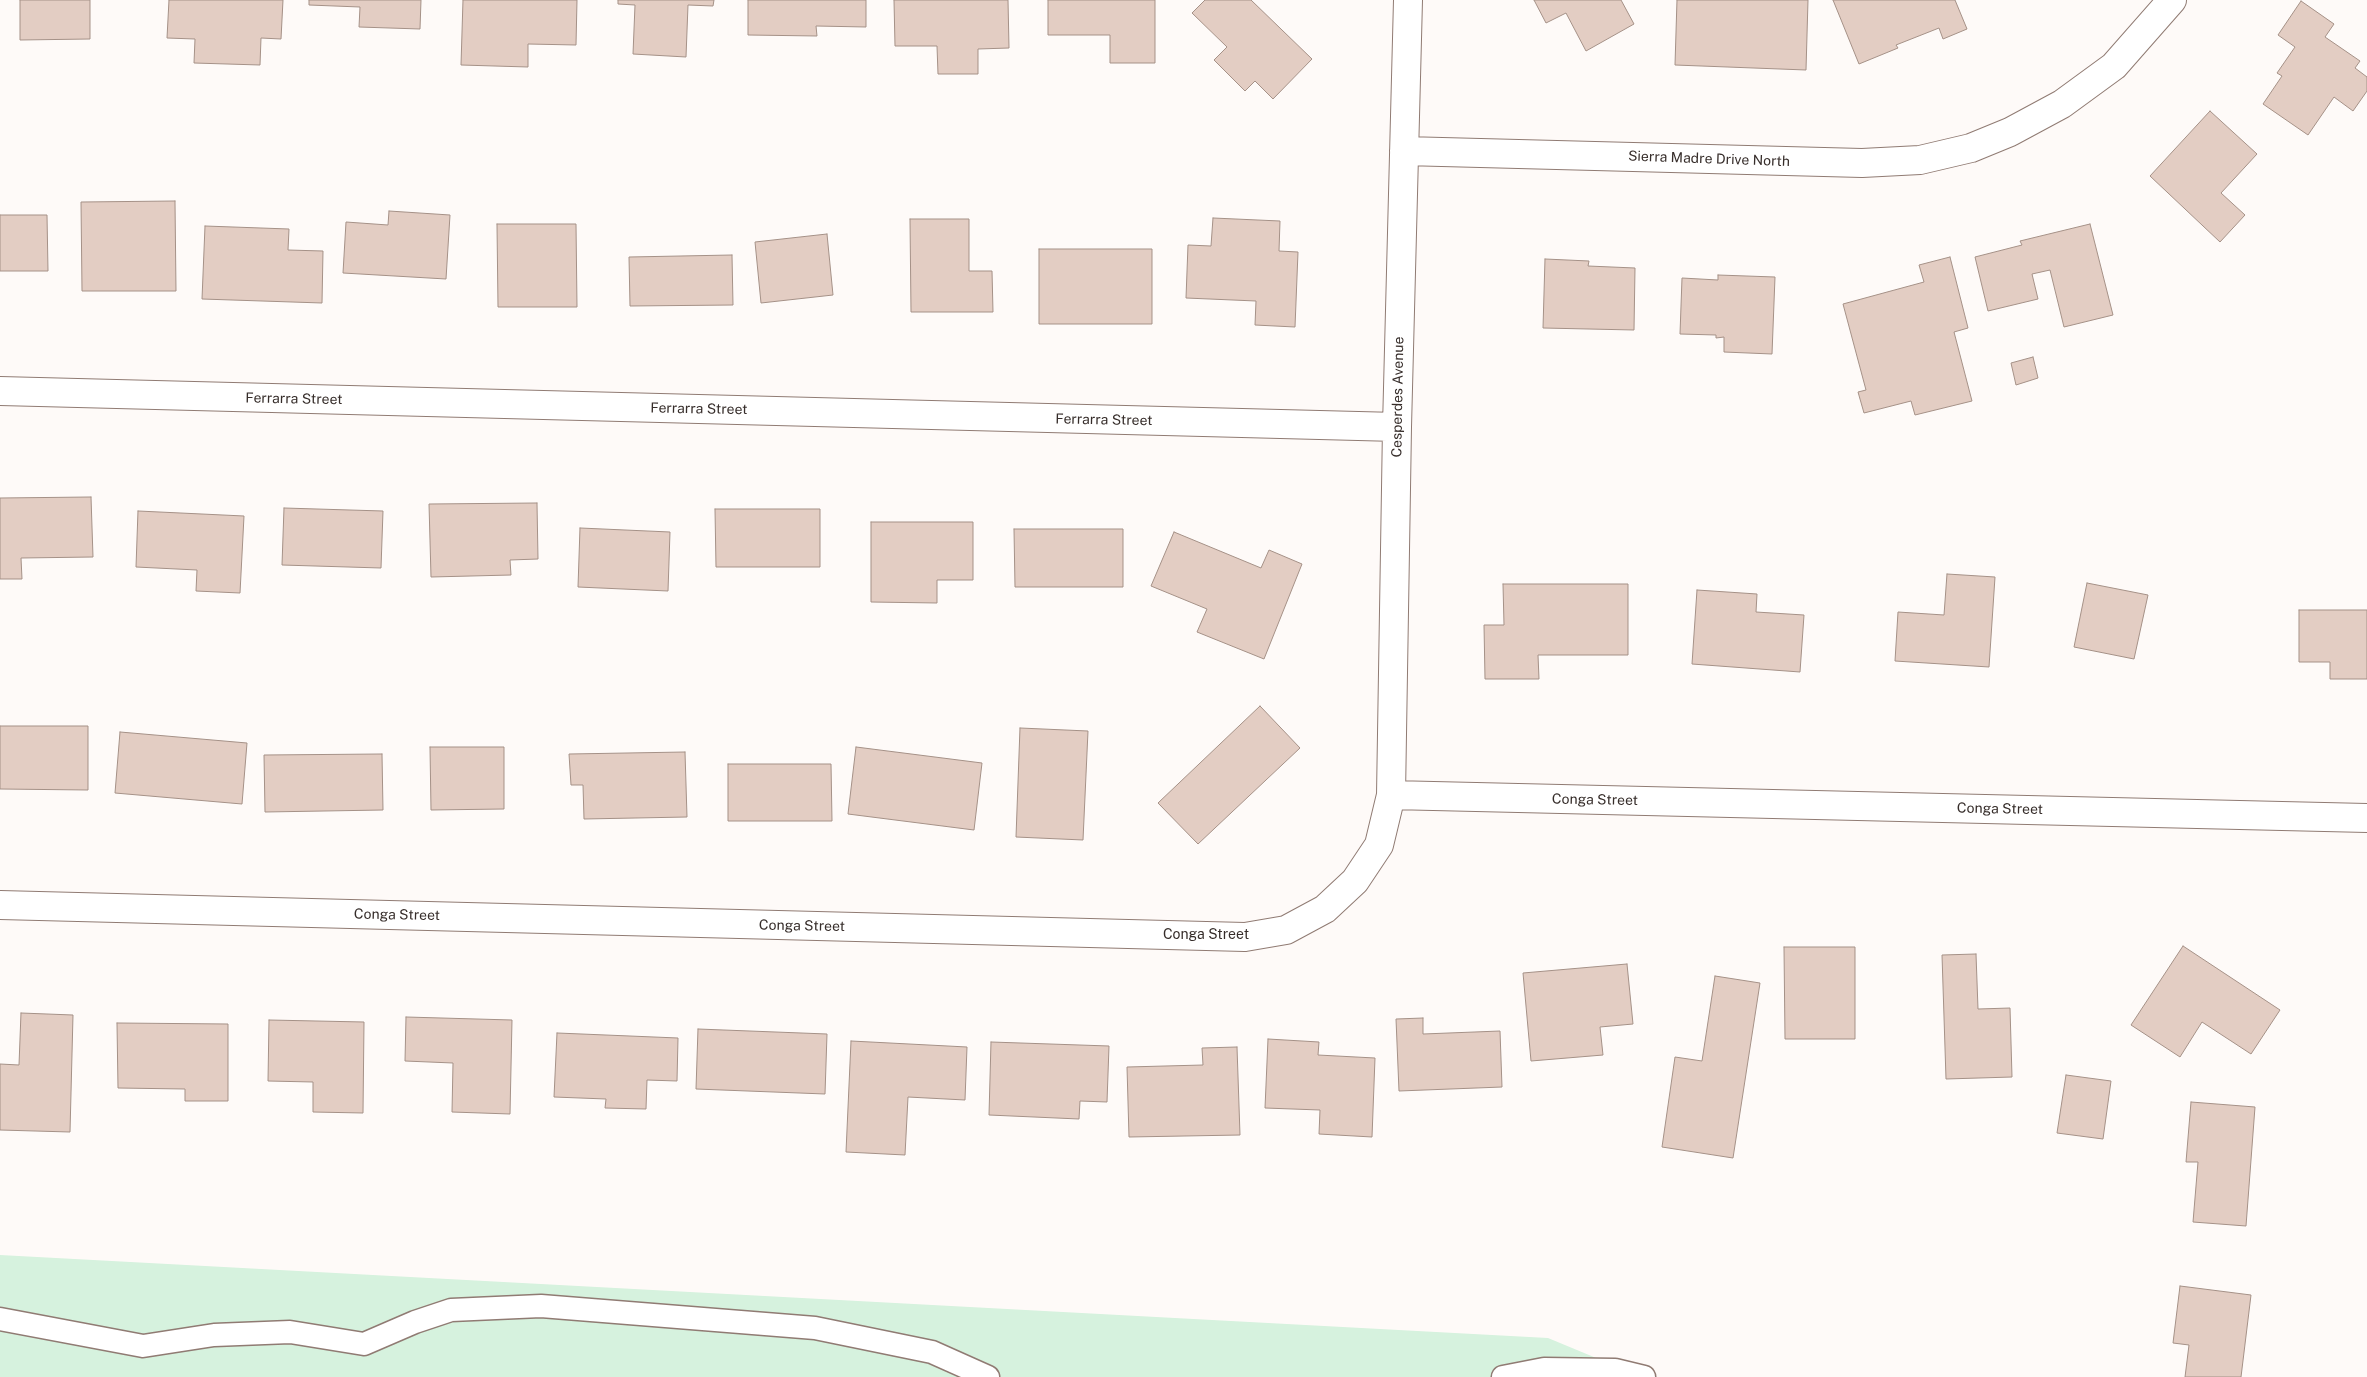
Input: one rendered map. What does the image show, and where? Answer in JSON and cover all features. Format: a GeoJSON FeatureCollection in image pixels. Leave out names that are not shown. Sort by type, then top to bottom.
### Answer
{"type":"FeatureCollection","features":[{"type":"Feature","properties":{"kind":"street","name":"Cesperdes Avenue"},"geometry":{"type":"LineString","coordinates":[[1391,795],[1397,428],[1408,0]]}},
{"type":"Feature","properties":{"kind":"street","name":"Sierra Madre Drive North"},"geometry":{"type":"LineString","coordinates":[[1404,151],[1862,163],[1920,160],[1971,148],[2010,132],[2062,104],[2114,66],[2172,0]]}},
{"type":"Feature","properties":{"kind":"street","name":"Ferrarra Street"},"geometry":{"type":"LineString","coordinates":[[0,391],[1397,428]]}},
{"type":"Feature","properties":{"kind":"street","name":"Conga Street"},"geometry":{"type":"LineString","coordinates":[[0,905],[1245,937],[1286,930],[1325,909],[1355,881],[1379,845],[1391,795],[2367,818]]}},
{"type":"Feature","properties":{"kind":"lane"},"geometry":{"type":"LineString","coordinates":[[0,1319],[144,1346],[214,1335],[290,1332],[364,1344],[416,1322],[451,1310],[541,1306],[815,1328],[932,1352],[988,1377]]}},
{"type":"Feature","properties":{"kind":"lane"},"geometry":{"type":"LineString","coordinates":[[1503,1377],[1544,1369],[1615,1370],[1644,1377]]}},
{"type":"Feature","properties":{"kind":"green space"},"geometry":{"type":"Polygon","coordinates":[[[0,1255],[1548,1338],[1642,1377],[0,1377],[0,1255]]]}},
{"type":"Feature","properties":{"kind":"building"},"geometry":{"type":"Polygon","coordinates":[[[20,0],[90,0],[90,39],[20,40],[20,0]]]}},
{"type":"Feature","properties":{"kind":"building"},"geometry":{"type":"Polygon","coordinates":[[[169,0],[283,0],[281,39],[261,38],[260,65],[194,63],[195,39],[167,38],[169,0]]]}},
{"type":"Feature","properties":{"kind":"building"},"geometry":{"type":"Polygon","coordinates":[[[309,0],[421,0],[420,29],[359,27],[360,7],[309,5],[309,0]]]}},
{"type":"Feature","properties":{"kind":"building"},"geometry":{"type":"Polygon","coordinates":[[[463,0],[577,0],[576,45],[528,44],[528,67],[461,65],[463,0]]]}},
{"type":"Feature","properties":{"kind":"building"},"geometry":{"type":"Polygon","coordinates":[[[618,0],[714,0],[713,6],[688,5],[686,57],[633,54],[635,5],[618,4],[618,0]]]}},
{"type":"Feature","properties":{"kind":"building"},"geometry":{"type":"Polygon","coordinates":[[[748,0],[866,0],[866,27],[816,26],[817,36],[748,35],[748,0]]]}},
{"type":"Feature","properties":{"kind":"building"},"geometry":{"type":"Polygon","coordinates":[[[894,0],[1008,0],[1009,48],[978,49],[978,74],[938,74],[937,46],[895,46],[894,0]]]}},
{"type":"Feature","properties":{"kind":"building"},"geometry":{"type":"Polygon","coordinates":[[[1048,0],[1155,0],[1155,63],[1110,63],[1110,35],[1048,35],[1048,0]]]}},
{"type":"Feature","properties":{"kind":"building"},"geometry":{"type":"Polygon","coordinates":[[[1205,0],[1251,0],[1312,59],[1273,99],[1255,81],[1245,91],[1214,60],[1227,47],[1192,13],[1205,0]]]}},
{"type":"Feature","properties":{"kind":"building"},"geometry":{"type":"Polygon","coordinates":[[[1534,0],[1621,0],[1634,24],[1586,51],[1566,13],[1546,23],[1534,0]]]}},
{"type":"Feature","properties":{"kind":"building"},"geometry":{"type":"Polygon","coordinates":[[[1677,0],[1808,0],[1806,70],[1675,65],[1677,0]]]}},
{"type":"Feature","properties":{"kind":"building"},"geometry":{"type":"Polygon","coordinates":[[[1833,0],[1955,0],[1967,29],[1943,39],[1939,28],[1896,45],[1898,48],[1859,64],[1833,0]]]}},
{"type":"Feature","properties":{"kind":"building"},"geometry":{"type":"Polygon","coordinates":[[[2301,1],[2334,24],[2325,37],[2360,61],[2355,68],[2367,77],[2367,91],[2353,111],[2334,97],[2308,135],[2263,104],[2282,76],[2277,73],[2295,47],[2278,35],[2301,1]]]}},
{"type":"Feature","properties":{"kind":"building"},"geometry":{"type":"Polygon","coordinates":[[[2210,111],[2257,154],[2221,193],[2245,215],[2220,242],[2150,176],[2210,111]]]}},
{"type":"Feature","properties":{"kind":"building"},"geometry":{"type":"Polygon","coordinates":[[[175,201],[176,291],[82,291],[81,202],[175,201]]]}},
{"type":"Feature","properties":{"kind":"building"},"geometry":{"type":"Polygon","coordinates":[[[389,211],[450,215],[446,279],[343,273],[346,222],[388,225],[389,211]]]}},
{"type":"Feature","properties":{"kind":"building"},"geometry":{"type":"Polygon","coordinates":[[[0,215],[47,215],[48,271],[0,271],[0,215]]]}},
{"type":"Feature","properties":{"kind":"building"},"geometry":{"type":"Polygon","coordinates":[[[1213,218],[1280,221],[1279,251],[1298,252],[1295,327],[1255,325],[1256,301],[1186,298],[1188,245],[1211,246],[1213,218]]]}},
{"type":"Feature","properties":{"kind":"building"},"geometry":{"type":"Polygon","coordinates":[[[910,219],[969,219],[969,271],[992,271],[993,312],[911,312],[910,219]]]}},
{"type":"Feature","properties":{"kind":"building"},"geometry":{"type":"Polygon","coordinates":[[[497,224],[576,224],[577,307],[498,307],[497,224]]]}},
{"type":"Feature","properties":{"kind":"building"},"geometry":{"type":"Polygon","coordinates":[[[2090,224],[2113,315],[2064,327],[2050,270],[2032,274],[2038,299],[1988,311],[1975,257],[2022,245],[2020,241],[2090,224]]]}},
{"type":"Feature","properties":{"kind":"building"},"geometry":{"type":"Polygon","coordinates":[[[205,226],[289,229],[288,250],[323,251],[322,303],[202,299],[205,226]]]}},
{"type":"Feature","properties":{"kind":"building"},"geometry":{"type":"Polygon","coordinates":[[[827,234],[833,295],[761,303],[755,242],[827,234]]]}},
{"type":"Feature","properties":{"kind":"building"},"geometry":{"type":"Polygon","coordinates":[[[1039,249],[1152,249],[1152,324],[1039,324],[1039,249]]]}},
{"type":"Feature","properties":{"kind":"building"},"geometry":{"type":"Polygon","coordinates":[[[732,255],[733,305],[630,306],[629,257],[732,255]]]}},
{"type":"Feature","properties":{"kind":"building"},"geometry":{"type":"Polygon","coordinates":[[[1950,257],[1968,328],[1954,332],[1972,401],[1915,415],[1911,401],[1864,413],[1858,392],[1866,390],[1843,304],[1924,282],[1919,265],[1950,257]]]}},
{"type":"Feature","properties":{"kind":"building"},"geometry":{"type":"Polygon","coordinates":[[[1545,259],[1589,261],[1588,266],[1635,268],[1634,330],[1543,328],[1545,259]]]}},
{"type":"Feature","properties":{"kind":"building"},"geometry":{"type":"Polygon","coordinates":[[[1718,275],[1775,277],[1772,354],[1724,352],[1724,337],[1716,338],[1716,335],[1680,334],[1682,278],[1718,280],[1718,275]]]}},
{"type":"Feature","properties":{"kind":"building"},"geometry":{"type":"Polygon","coordinates":[[[2033,357],[2038,378],[2016,385],[2011,363],[2033,357]]]}},
{"type":"Feature","properties":{"kind":"building"},"geometry":{"type":"Polygon","coordinates":[[[91,497],[93,557],[21,558],[22,579],[0,579],[0,498],[91,497]]]}},
{"type":"Feature","properties":{"kind":"building"},"geometry":{"type":"Polygon","coordinates":[[[537,503],[538,559],[510,560],[511,575],[431,577],[429,504],[537,503]]]}},
{"type":"Feature","properties":{"kind":"building"},"geometry":{"type":"Polygon","coordinates":[[[284,508],[383,511],[381,568],[282,565],[284,508]]]}},
{"type":"Feature","properties":{"kind":"building"},"geometry":{"type":"Polygon","coordinates":[[[715,509],[820,509],[820,567],[716,567],[715,509]]]}},
{"type":"Feature","properties":{"kind":"building"},"geometry":{"type":"Polygon","coordinates":[[[138,511],[244,516],[240,593],[196,591],[197,570],[136,567],[138,511]]]}},
{"type":"Feature","properties":{"kind":"building"},"geometry":{"type":"Polygon","coordinates":[[[871,522],[973,522],[973,580],[937,580],[937,603],[871,602],[871,522]]]}},
{"type":"Feature","properties":{"kind":"building"},"geometry":{"type":"Polygon","coordinates":[[[580,528],[670,532],[668,591],[578,587],[580,528]]]}},
{"type":"Feature","properties":{"kind":"building"},"geometry":{"type":"Polygon","coordinates":[[[1014,529],[1123,529],[1123,587],[1015,587],[1014,529]]]}},
{"type":"Feature","properties":{"kind":"building"},"geometry":{"type":"Polygon","coordinates":[[[1174,532],[1261,568],[1269,550],[1302,564],[1264,659],[1197,632],[1207,609],[1151,586],[1174,532]]]}},
{"type":"Feature","properties":{"kind":"building"},"geometry":{"type":"Polygon","coordinates":[[[1947,574],[1995,577],[1989,667],[1895,661],[1898,612],[1944,615],[1947,574]]]}},
{"type":"Feature","properties":{"kind":"building"},"geometry":{"type":"Polygon","coordinates":[[[2087,583],[2148,595],[2134,659],[2074,647],[2087,583]]]}},
{"type":"Feature","properties":{"kind":"building"},"geometry":{"type":"Polygon","coordinates":[[[1503,584],[1628,584],[1628,655],[1538,655],[1539,679],[1485,679],[1484,625],[1504,625],[1503,584]]]}},
{"type":"Feature","properties":{"kind":"building"},"geometry":{"type":"Polygon","coordinates":[[[1697,590],[1757,594],[1756,612],[1804,615],[1800,672],[1692,664],[1697,590]]]}},
{"type":"Feature","properties":{"kind":"building"},"geometry":{"type":"Polygon","coordinates":[[[2299,610],[2367,610],[2367,679],[2330,679],[2330,662],[2299,662],[2299,610]]]}},
{"type":"Feature","properties":{"kind":"building"},"geometry":{"type":"Polygon","coordinates":[[[1260,706],[1300,748],[1198,844],[1158,803],[1260,706]]]}},
{"type":"Feature","properties":{"kind":"building"},"geometry":{"type":"Polygon","coordinates":[[[0,726],[88,726],[88,790],[0,789],[0,726]]]}},
{"type":"Feature","properties":{"kind":"building"},"geometry":{"type":"Polygon","coordinates":[[[1020,728],[1088,731],[1083,840],[1016,837],[1020,728]]]}},
{"type":"Feature","properties":{"kind":"building"},"geometry":{"type":"Polygon","coordinates":[[[120,732],[247,743],[242,804],[115,793],[120,732]]]}},
{"type":"Feature","properties":{"kind":"building"},"geometry":{"type":"Polygon","coordinates":[[[430,747],[504,747],[504,809],[431,810],[430,747]]]}},
{"type":"Feature","properties":{"kind":"building"},"geometry":{"type":"Polygon","coordinates":[[[856,747],[982,763],[974,830],[848,814],[856,747]]]}},
{"type":"Feature","properties":{"kind":"building"},"geometry":{"type":"Polygon","coordinates":[[[685,752],[687,817],[584,819],[583,785],[571,785],[569,754],[685,752]]]}},
{"type":"Feature","properties":{"kind":"building"},"geometry":{"type":"Polygon","coordinates":[[[382,754],[383,810],[265,812],[264,755],[382,754]]]}},
{"type":"Feature","properties":{"kind":"building"},"geometry":{"type":"Polygon","coordinates":[[[728,764],[831,764],[832,821],[728,821],[728,764]]]}},
{"type":"Feature","properties":{"kind":"building"},"geometry":{"type":"Polygon","coordinates":[[[2183,946],[2280,1010],[2251,1054],[2202,1022],[2180,1057],[2131,1025],[2183,946]]]}},
{"type":"Feature","properties":{"kind":"building"},"geometry":{"type":"Polygon","coordinates":[[[1784,947],[1855,947],[1855,1039],[1785,1039],[1784,947]]]}},
{"type":"Feature","properties":{"kind":"building"},"geometry":{"type":"Polygon","coordinates":[[[1976,954],[1978,1009],[2010,1008],[2012,1077],[1946,1079],[1942,955],[1976,954]]]}},
{"type":"Feature","properties":{"kind":"building"},"geometry":{"type":"Polygon","coordinates":[[[1627,964],[1633,1024],[1600,1027],[1603,1055],[1531,1061],[1523,973],[1627,964]]]}},
{"type":"Feature","properties":{"kind":"building"},"geometry":{"type":"Polygon","coordinates":[[[1715,976],[1760,983],[1733,1158],[1662,1147],[1675,1057],[1702,1061],[1715,976]]]}},
{"type":"Feature","properties":{"kind":"building"},"geometry":{"type":"Polygon","coordinates":[[[21,1013],[73,1015],[70,1132],[0,1130],[0,1064],[19,1065],[21,1013]]]}},
{"type":"Feature","properties":{"kind":"building"},"geometry":{"type":"Polygon","coordinates":[[[406,1017],[512,1020],[510,1114],[452,1112],[453,1063],[405,1061],[406,1017]]]}},
{"type":"Feature","properties":{"kind":"building"},"geometry":{"type":"Polygon","coordinates":[[[1423,1018],[1423,1034],[1500,1031],[1502,1087],[1399,1091],[1396,1019],[1423,1018]]]}},
{"type":"Feature","properties":{"kind":"building"},"geometry":{"type":"Polygon","coordinates":[[[269,1020],[364,1022],[363,1113],[313,1112],[313,1082],[268,1081],[269,1020]]]}},
{"type":"Feature","properties":{"kind":"building"},"geometry":{"type":"Polygon","coordinates":[[[117,1023],[228,1024],[228,1101],[185,1101],[185,1089],[118,1088],[117,1023]]]}},
{"type":"Feature","properties":{"kind":"building"},"geometry":{"type":"Polygon","coordinates":[[[698,1029],[827,1034],[825,1094],[696,1089],[698,1029]]]}},
{"type":"Feature","properties":{"kind":"building"},"geometry":{"type":"Polygon","coordinates":[[[557,1033],[678,1038],[677,1081],[647,1080],[646,1109],[605,1108],[606,1099],[554,1097],[557,1033]]]}},
{"type":"Feature","properties":{"kind":"building"},"geometry":{"type":"Polygon","coordinates":[[[1268,1039],[1319,1042],[1318,1055],[1375,1058],[1372,1137],[1319,1134],[1320,1110],[1265,1108],[1268,1039]]]}},
{"type":"Feature","properties":{"kind":"building"},"geometry":{"type":"Polygon","coordinates":[[[851,1041],[967,1047],[965,1100],[908,1097],[905,1155],[846,1152],[851,1041]]]}},
{"type":"Feature","properties":{"kind":"building"},"geometry":{"type":"Polygon","coordinates":[[[991,1042],[1109,1046],[1107,1102],[1080,1101],[1079,1119],[989,1115],[991,1042]]]}},
{"type":"Feature","properties":{"kind":"building"},"geometry":{"type":"Polygon","coordinates":[[[1237,1047],[1240,1135],[1129,1137],[1127,1067],[1203,1065],[1202,1048],[1237,1047]]]}},
{"type":"Feature","properties":{"kind":"building"},"geometry":{"type":"Polygon","coordinates":[[[2066,1075],[2111,1081],[2103,1139],[2057,1133],[2066,1075]]]}},
{"type":"Feature","properties":{"kind":"building"},"geometry":{"type":"Polygon","coordinates":[[[2191,1102],[2255,1107],[2246,1226],[2193,1222],[2198,1162],[2186,1162],[2191,1102]]]}},
{"type":"Feature","properties":{"kind":"building"},"geometry":{"type":"Polygon","coordinates":[[[2180,1286],[2251,1295],[2241,1377],[2185,1377],[2189,1345],[2173,1343],[2180,1286]]]}}]}
